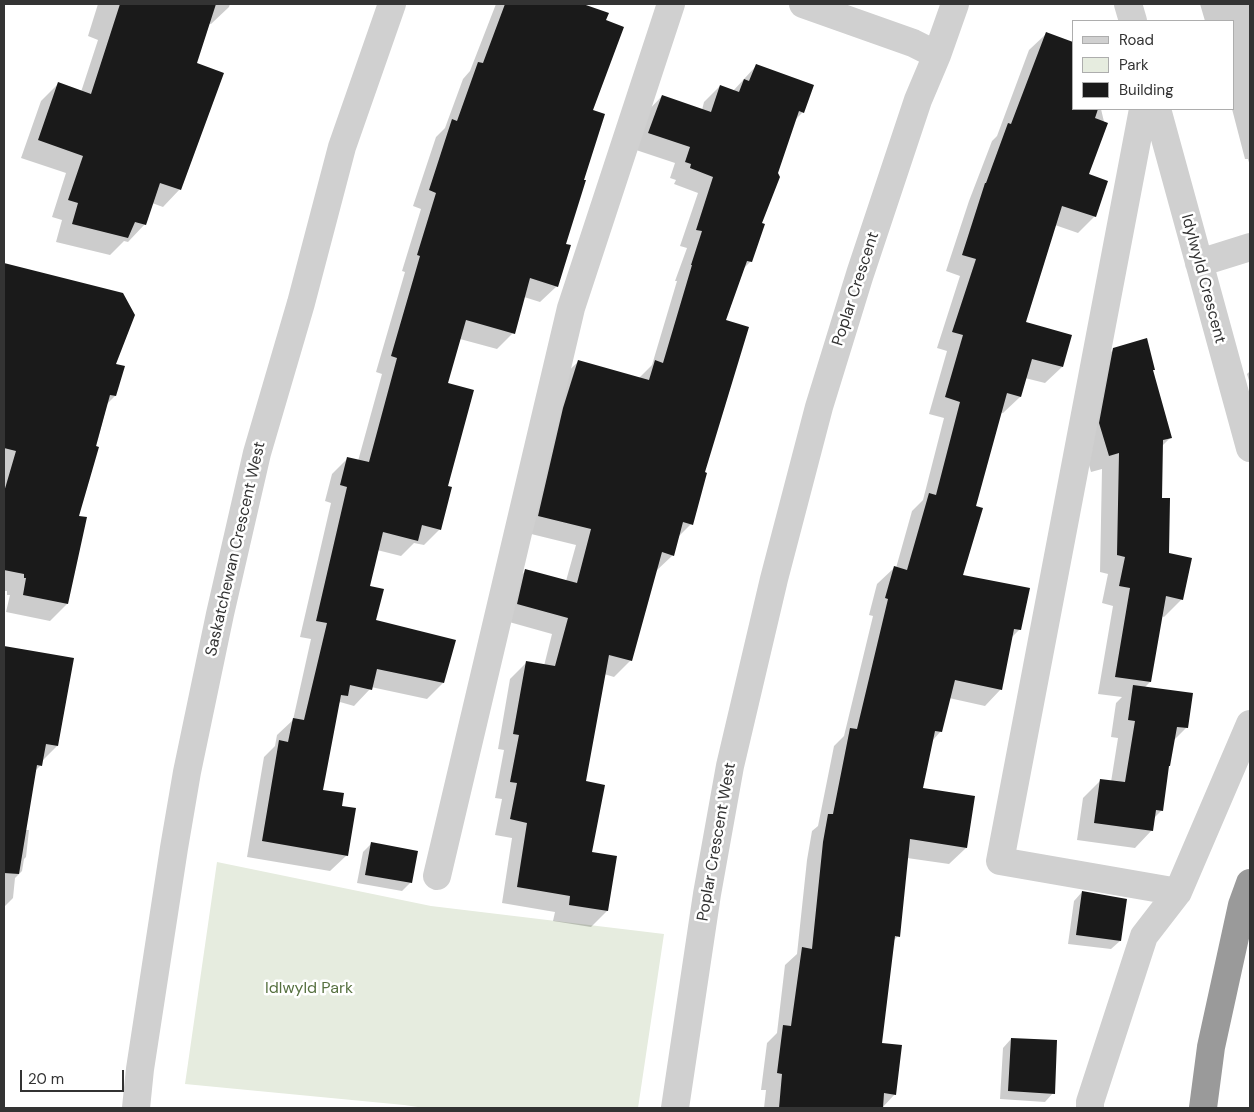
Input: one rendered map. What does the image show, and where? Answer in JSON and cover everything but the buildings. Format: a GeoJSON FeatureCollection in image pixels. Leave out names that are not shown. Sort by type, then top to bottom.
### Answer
{"type":"FeatureCollection","features":[{"type":"Feature","properties":{"kind":"highway"},"geometry":{"type":"LineString","coordinates":[[1203,1108],[1212,1047],[1242,905],[1250,883]]}},
{"type":"Feature","properties":{"kind":"street","name":"Saskatchewan Crescent West"},"geometry":{"type":"LineString","coordinates":[[136,1108],[140,1069],[187,772],[220,614],[257,453],[342,147],[392,4]]}},
{"type":"Feature","properties":{"kind":"street"},"geometry":{"type":"LineString","coordinates":[[436,876],[571,308],[671,4]]}},
{"type":"Feature","properties":{"kind":"street"},"geometry":{"type":"LineString","coordinates":[[803,4],[913,44],[937,55]]}},
{"type":"Feature","properties":{"kind":"street","name":"Poplar Crescent"},"geometry":{"type":"LineString","coordinates":[[774,579],[819,407],[860,274],[918,100],[937,55],[955,4]]}},
{"type":"Feature","properties":{"kind":"street"},"geometry":{"type":"LineString","coordinates":[[1128,4],[1133,20]]}},
{"type":"Feature","properties":{"kind":"street"},"geometry":{"type":"LineString","coordinates":[[1142,110],[1000,861],[1178,892]]}},
{"type":"Feature","properties":{"kind":"street","name":"Idylwyld Crescent"},"geometry":{"type":"LineString","coordinates":[[1157,110],[1250,448]]}},
{"type":"Feature","properties":{"kind":"street"},"geometry":{"type":"LineString","coordinates":[[1199,263],[1250,247]]}},
{"type":"Feature","properties":{"kind":"street","name":"Poplar Crescent West"},"geometry":{"type":"LineString","coordinates":[[674,1108],[701,930],[730,766],[774,579]]}},
{"type":"Feature","properties":{"kind":"street"},"geometry":{"type":"LineString","coordinates":[[1090,1108],[1090,1102],[1144,936],[1178,892],[1250,724]]}},
{"type":"Feature","properties":{"kind":"green space","name":"Idlwyld Park"},"geometry":{"type":"Polygon","coordinates":[[[217,862],[431,906],[664,934],[638,1108],[425,1108],[185,1084],[217,862]]]}}]}
